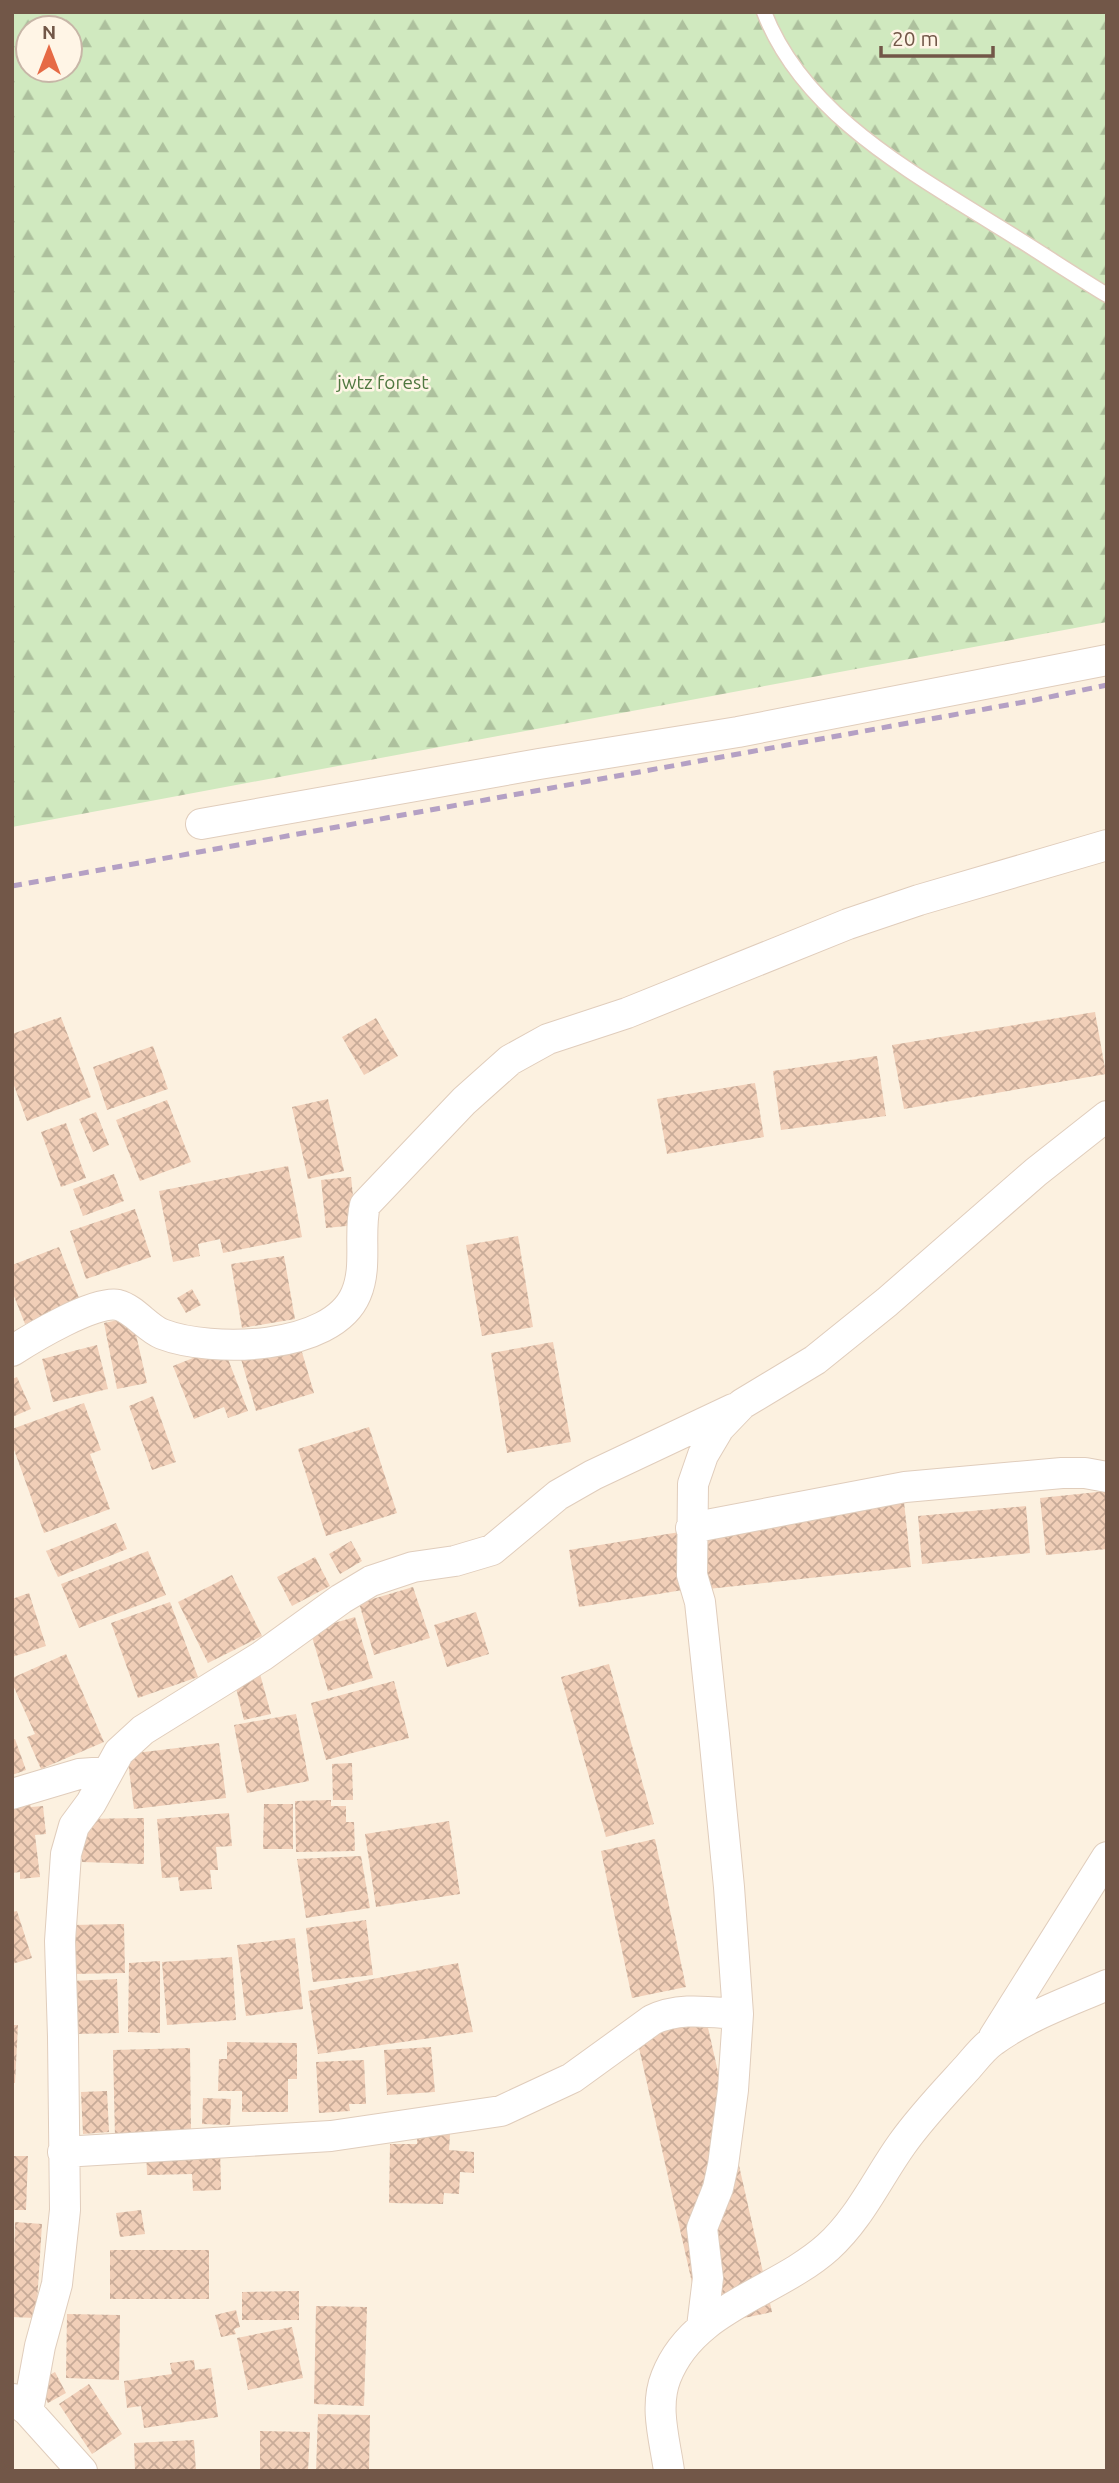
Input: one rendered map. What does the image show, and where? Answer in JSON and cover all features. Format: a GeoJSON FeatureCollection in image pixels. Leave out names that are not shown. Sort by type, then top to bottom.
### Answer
{"type":"FeatureCollection","features":[{"type":"Feature","properties":{"kind":"street"},"geometry":{"type":"LineString","coordinates":[[201,824],[738,732],[1107,660]]}},
{"type":"Feature","properties":{"kind":"street"},"geometry":{"type":"LineString","coordinates":[[12,1351],[69,1319],[103,1305],[119,1305],[160,1334],[198,1343],[265,1345],[302,1336],[321,1328],[344,1312],[356,1295],[361,1274],[362,1218],[365,1205],[464,1101],[510,1060],[548,1039],[627,1013],[848,925],[919,900],[1107,845]]}},
{"type":"Feature","properties":{"kind":"street"},"geometry":{"type":"LineString","coordinates":[[82,2471],[20,2405],[57,2284],[65,2210],[60,1941],[66,1854],[74,1826],[91,1803],[119,1752],[143,1730],[262,1656],[341,1599],[371,1581],[414,1567],[454,1561],[492,1550],[558,1495],[593,1475],[743,1404],[815,1360],[887,1302],[1045,1165],[1107,1116]]}},
{"type":"Feature","properties":{"kind":"street"},"geometry":{"type":"LineString","coordinates":[[702,2327],[708,2278],[702,2228],[718,2188],[723,2165],[733,2090],[737,2014],[729,1887],[700,1602],[692,1575],[691,1528],[693,1484],[703,1455],[719,1428],[743,1404]]}},
{"type":"Feature","properties":{"kind":"street"},"geometry":{"type":"LineString","coordinates":[[691,1528],[820,1501],[905,1487],[1062,1473],[1107,1477]]}},
{"type":"Feature","properties":{"kind":"street"},"geometry":{"type":"LineString","coordinates":[[12,1794],[79,1774],[107,1772]]}},
{"type":"Feature","properties":{"kind":"street"},"geometry":{"type":"LineString","coordinates":[[670,2471],[660,2401],[666,2376],[681,2351],[702,2327],[729,2307],[807,2264],[853,2221],[902,2143],[990,2043],[1107,1857]]}},
{"type":"Feature","properties":{"kind":"street"},"geometry":{"type":"LineString","coordinates":[[990,2043],[1023,2023],[1107,1985]]}},
{"type":"Feature","properties":{"kind":"street"},"geometry":{"type":"LineString","coordinates":[[63,2152],[331,2136],[501,2111],[572,2078],[664,2014],[677,2011],[737,2014]]}},
{"type":"Feature","properties":{"kind":"lane"},"geometry":{"type":"LineString","coordinates":[[764,12],[773,34],[813,91],[863,138],[914,174],[1107,295]]}},
{"type":"Feature","properties":{"kind":"green space","name":"jwtz forest"},"geometry":{"type":"Polygon","coordinates":[[[12,12],[1107,12],[1107,622],[12,827],[12,12]]]}},
{"type":"Feature","properties":{"kind":"building"},"geometry":{"type":"Polygon","coordinates":[[[1095,1012],[1106,1074],[904,1109],[892,1045],[1095,1012]]]}},
{"type":"Feature","properties":{"kind":"building"},"geometry":{"type":"Polygon","coordinates":[[[61,1017],[91,1097],[27,1121],[12,1080],[12,1034],[61,1017]]]}},
{"type":"Feature","properties":{"kind":"building"},"geometry":{"type":"Polygon","coordinates":[[[376,1018],[398,1056],[364,1075],[342,1037],[376,1018]]]}},
{"type":"Feature","properties":{"kind":"building"},"geometry":{"type":"Polygon","coordinates":[[[153,1046],[168,1089],[107,1110],[93,1067],[153,1046]]]}},
{"type":"Feature","properties":{"kind":"building"},"geometry":{"type":"Polygon","coordinates":[[[877,1056],[886,1116],[781,1130],[773,1071],[877,1056]]]}},
{"type":"Feature","properties":{"kind":"building"},"geometry":{"type":"Polygon","coordinates":[[[755,1083],[764,1137],[667,1154],[657,1099],[755,1083]]]}},
{"type":"Feature","properties":{"kind":"building"},"geometry":{"type":"Polygon","coordinates":[[[328,1099],[344,1171],[308,1179],[292,1107],[328,1099]]]}},
{"type":"Feature","properties":{"kind":"building"},"geometry":{"type":"Polygon","coordinates":[[[167,1100],[191,1162],[140,1181],[116,1120],[167,1100]]]}},
{"type":"Feature","properties":{"kind":"building"},"geometry":{"type":"Polygon","coordinates":[[[96,1112],[109,1145],[93,1152],[79,1119],[96,1112]]]}},
{"type":"Feature","properties":{"kind":"building"},"geometry":{"type":"Polygon","coordinates":[[[66,1123],[86,1178],[61,1187],[41,1132],[66,1123]]]}},
{"type":"Feature","properties":{"kind":"building"},"geometry":{"type":"Polygon","coordinates":[[[288,1166],[302,1237],[223,1253],[220,1239],[198,1244],[200,1256],[173,1262],[159,1191],[288,1166]]]}},
{"type":"Feature","properties":{"kind":"building"},"geometry":{"type":"Polygon","coordinates":[[[114,1174],[124,1201],[83,1216],[73,1189],[114,1174]]]}},
{"type":"Feature","properties":{"kind":"building"},"geometry":{"type":"Polygon","coordinates":[[[351,1177],[356,1225],[326,1228],[321,1180],[351,1177]]]}},
{"type":"Feature","properties":{"kind":"building"},"geometry":{"type":"Polygon","coordinates":[[[135,1209],[151,1257],[86,1279],[70,1231],[135,1209]]]}},
{"type":"Feature","properties":{"kind":"building"},"geometry":{"type":"Polygon","coordinates":[[[518,1236],[533,1327],[482,1336],[466,1245],[518,1236]]]}},
{"type":"Feature","properties":{"kind":"building"},"geometry":{"type":"Polygon","coordinates":[[[59,1247],[81,1303],[25,1324],[12,1291],[12,1265],[59,1247]]]}},
{"type":"Feature","properties":{"kind":"building"},"geometry":{"type":"Polygon","coordinates":[[[284,1256],[295,1319],[242,1328],[231,1264],[284,1256]]]}},
{"type":"Feature","properties":{"kind":"building"},"geometry":{"type":"Polygon","coordinates":[[[192,1289],[201,1305],[186,1313],[177,1298],[192,1289]]]}},
{"type":"Feature","properties":{"kind":"building"},"geometry":{"type":"Polygon","coordinates":[[[132,1317],[147,1383],[117,1389],[104,1323],[132,1317]]]}},
{"type":"Feature","properties":{"kind":"building"},"geometry":{"type":"Polygon","coordinates":[[[299,1342],[314,1393],[256,1411],[241,1359],[299,1342]]]}},
{"type":"Feature","properties":{"kind":"building"},"geometry":{"type":"Polygon","coordinates":[[[553,1342],[571,1442],[507,1453],[491,1353],[553,1342]]]}},
{"type":"Feature","properties":{"kind":"building"},"geometry":{"type":"Polygon","coordinates":[[[97,1345],[108,1389],[53,1402],[42,1359],[97,1345]]]}},
{"type":"Feature","properties":{"kind":"building"},"geometry":{"type":"Polygon","coordinates":[[[223,1346],[248,1411],[228,1418],[224,1407],[194,1419],[173,1366],[223,1346]]]}},
{"type":"Feature","properties":{"kind":"building"},"geometry":{"type":"Polygon","coordinates":[[[17,1377],[31,1409],[12,1417],[12,1379],[17,1377]]]}},
{"type":"Feature","properties":{"kind":"building"},"geometry":{"type":"Polygon","coordinates":[[[153,1396],[176,1462],[152,1470],[129,1406],[153,1396]]]}},
{"type":"Feature","properties":{"kind":"building"},"geometry":{"type":"Polygon","coordinates":[[[84,1403],[101,1450],[90,1454],[110,1509],[44,1533],[12,1444],[12,1429],[84,1403]]]}},
{"type":"Feature","properties":{"kind":"building"},"geometry":{"type":"Polygon","coordinates":[[[369,1427],[397,1513],[326,1536],[298,1449],[369,1427]]]}},
{"type":"Feature","properties":{"kind":"building"},"geometry":{"type":"Polygon","coordinates":[[[1107,1491],[1107,1549],[1046,1555],[1040,1498],[1107,1491]]]}},
{"type":"Feature","properties":{"kind":"building"},"geometry":{"type":"Polygon","coordinates":[[[904,1502],[911,1567],[708,1589],[701,1524],[904,1502]]]}},
{"type":"Feature","properties":{"kind":"building"},"geometry":{"type":"Polygon","coordinates":[[[1026,1506],[1030,1553],[922,1564],[918,1516],[1026,1506]]]}},
{"type":"Feature","properties":{"kind":"building"},"geometry":{"type":"Polygon","coordinates":[[[116,1523],[127,1549],[58,1577],[46,1551],[116,1523]]]}},
{"type":"Feature","properties":{"kind":"building"},"geometry":{"type":"Polygon","coordinates":[[[686,1531],[695,1588],[579,1607],[569,1550],[686,1531]]]}},
{"type":"Feature","properties":{"kind":"building"},"geometry":{"type":"Polygon","coordinates":[[[351,1541],[362,1561],[340,1574],[329,1554],[351,1541]]]}},
{"type":"Feature","properties":{"kind":"building"},"geometry":{"type":"Polygon","coordinates":[[[148,1551],[166,1595],[79,1628],[61,1584],[148,1551]]]}},
{"type":"Feature","properties":{"kind":"building"},"geometry":{"type":"Polygon","coordinates":[[[315,1557],[330,1586],[292,1606],[277,1577],[315,1557]]]}},
{"type":"Feature","properties":{"kind":"building"},"geometry":{"type":"Polygon","coordinates":[[[232,1575],[262,1636],[208,1663],[178,1602],[232,1575]]]}},
{"type":"Feature","properties":{"kind":"building"},"geometry":{"type":"Polygon","coordinates":[[[413,1587],[430,1638],[374,1655],[359,1603],[413,1587]]]}},
{"type":"Feature","properties":{"kind":"building"},"geometry":{"type":"Polygon","coordinates":[[[29,1593],[46,1646],[12,1657],[12,1599],[29,1593]]]}},
{"type":"Feature","properties":{"kind":"building"},"geometry":{"type":"Polygon","coordinates":[[[170,1602],[198,1677],[138,1698],[111,1623],[170,1602]]]}},
{"type":"Feature","properties":{"kind":"building"},"geometry":{"type":"Polygon","coordinates":[[[476,1612],[489,1654],[447,1667],[434,1625],[476,1612]]]}},
{"type":"Feature","properties":{"kind":"building"},"geometry":{"type":"Polygon","coordinates":[[[355,1617],[373,1678],[328,1691],[310,1630],[355,1617]]]}},
{"type":"Feature","properties":{"kind":"building"},"geometry":{"type":"Polygon","coordinates":[[[66,1654],[104,1742],[41,1769],[27,1737],[35,1734],[12,1678],[66,1654]]]}},
{"type":"Feature","properties":{"kind":"building"},"geometry":{"type":"Polygon","coordinates":[[[609,1664],[654,1824],[606,1837],[561,1677],[609,1664]]]}},
{"type":"Feature","properties":{"kind":"building"},"geometry":{"type":"Polygon","coordinates":[[[260,1674],[271,1714],[244,1720],[234,1680],[260,1674]]]}},
{"type":"Feature","properties":{"kind":"building"},"geometry":{"type":"Polygon","coordinates":[[[394,1681],[409,1738],[326,1760],[311,1703],[394,1681]]]}},
{"type":"Feature","properties":{"kind":"building"},"geometry":{"type":"Polygon","coordinates":[[[296,1714],[309,1781],[247,1793],[234,1725],[296,1714]]]}},
{"type":"Feature","properties":{"kind":"building"},"geometry":{"type":"Polygon","coordinates":[[[15,1739],[26,1770],[12,1775],[12,1740],[15,1739]]]}},
{"type":"Feature","properties":{"kind":"building"},"geometry":{"type":"Polygon","coordinates":[[[219,1743],[226,1798],[134,1809],[127,1754],[219,1743]]]}},
{"type":"Feature","properties":{"kind":"building"},"geometry":{"type":"Polygon","coordinates":[[[352,1763],[353,1800],[333,1800],[332,1764],[352,1763]]]}},
{"type":"Feature","properties":{"kind":"building"},"geometry":{"type":"Polygon","coordinates":[[[331,1800],[331,1806],[346,1806],[346,1822],[354,1822],[355,1851],[296,1852],[295,1801],[331,1800]]]}},
{"type":"Feature","properties":{"kind":"building"},"geometry":{"type":"Polygon","coordinates":[[[30,1804],[31,1807],[43,1806],[46,1834],[35,1835],[40,1877],[20,1879],[20,1872],[12,1873],[12,1806],[30,1804]]]}},
{"type":"Feature","properties":{"kind":"building"},"geometry":{"type":"Polygon","coordinates":[[[264,1804],[293,1804],[293,1849],[263,1849],[264,1804]]]}},
{"type":"Feature","properties":{"kind":"building"},"geometry":{"type":"Polygon","coordinates":[[[229,1813],[232,1846],[216,1847],[218,1870],[210,1870],[212,1889],[180,1891],[178,1877],[162,1878],[157,1819],[229,1813]]]}},
{"type":"Feature","properties":{"kind":"building"},"geometry":{"type":"Polygon","coordinates":[[[144,1818],[144,1864],[82,1862],[81,1819],[144,1818]]]}},
{"type":"Feature","properties":{"kind":"building"},"geometry":{"type":"Polygon","coordinates":[[[449,1821],[460,1894],[376,1907],[365,1834],[449,1821]]]}},
{"type":"Feature","properties":{"kind":"building"},"geometry":{"type":"Polygon","coordinates":[[[655,1839],[686,1987],[632,1998],[601,1851],[655,1839]]]}},
{"type":"Feature","properties":{"kind":"building"},"geometry":{"type":"Polygon","coordinates":[[[361,1856],[370,1908],[306,1918],[297,1859],[361,1856]]]}},
{"type":"Feature","properties":{"kind":"building"},"geometry":{"type":"Polygon","coordinates":[[[17,1911],[32,1958],[12,1964],[12,1912],[17,1911]]]}},
{"type":"Feature","properties":{"kind":"building"},"geometry":{"type":"Polygon","coordinates":[[[366,1920],[373,1975],[313,1982],[306,1928],[366,1920]]]}},
{"type":"Feature","properties":{"kind":"building"},"geometry":{"type":"Polygon","coordinates":[[[124,1924],[125,1973],[73,1974],[71,1925],[124,1924]]]}},
{"type":"Feature","properties":{"kind":"building"},"geometry":{"type":"Polygon","coordinates":[[[295,1938],[303,2009],[246,2016],[237,1945],[295,1938]]]}},
{"type":"Feature","properties":{"kind":"building"},"geometry":{"type":"Polygon","coordinates":[[[232,1957],[236,2020],[167,2025],[162,1962],[232,1957]]]}},
{"type":"Feature","properties":{"kind":"building"},"geometry":{"type":"Polygon","coordinates":[[[160,1961],[160,2033],[128,2032],[129,1963],[160,1961]]]}},
{"type":"Feature","properties":{"kind":"building"},"geometry":{"type":"Polygon","coordinates":[[[458,1963],[473,2032],[318,2054],[308,1991],[458,1963]]]}},
{"type":"Feature","properties":{"kind":"building"},"geometry":{"type":"Polygon","coordinates":[[[117,1979],[119,2033],[73,2034],[71,1981],[117,1979]]]}},
{"type":"Feature","properties":{"kind":"building"},"geometry":{"type":"Polygon","coordinates":[[[702,2001],[772,2312],[702,2327],[632,2017],[702,2001]]]}},
{"type":"Feature","properties":{"kind":"building"},"geometry":{"type":"Polygon","coordinates":[[[12,2025],[18,2025],[15,2083],[12,2083],[12,2025]]]}},
{"type":"Feature","properties":{"kind":"building"},"geometry":{"type":"Polygon","coordinates":[[[227,2042],[297,2043],[297,2079],[288,2079],[288,2112],[242,2112],[242,2091],[218,2091],[219,2059],[227,2059],[227,2042]]]}},
{"type":"Feature","properties":{"kind":"building"},"geometry":{"type":"Polygon","coordinates":[[[431,2047],[435,2092],[387,2095],[384,2050],[431,2047]]]}},
{"type":"Feature","properties":{"kind":"building"},"geometry":{"type":"Polygon","coordinates":[[[190,2048],[191,2135],[115,2137],[113,2050],[190,2048]]]}},
{"type":"Feature","properties":{"kind":"building"},"geometry":{"type":"Polygon","coordinates":[[[364,2060],[366,2104],[349,2104],[350,2111],[319,2113],[316,2062],[364,2060]]]}},
{"type":"Feature","properties":{"kind":"building"},"geometry":{"type":"Polygon","coordinates":[[[107,2091],[109,2132],[83,2134],[81,2092],[107,2091]]]}},
{"type":"Feature","properties":{"kind":"building"},"geometry":{"type":"Polygon","coordinates":[[[203,2098],[231,2099],[230,2125],[202,2124],[203,2098]]]}},
{"type":"Feature","properties":{"kind":"building"},"geometry":{"type":"Polygon","coordinates":[[[417,2133],[450,2134],[449,2150],[474,2152],[474,2173],[460,2172],[459,2194],[444,2193],[443,2204],[389,2203],[390,2144],[417,2144],[417,2133]]]}},
{"type":"Feature","properties":{"kind":"building"},"geometry":{"type":"Polygon","coordinates":[[[220,2147],[221,2190],[193,2191],[192,2174],[147,2175],[146,2149],[220,2147]]]}},
{"type":"Feature","properties":{"kind":"building"},"geometry":{"type":"Polygon","coordinates":[[[12,2156],[28,2156],[26,2210],[12,2210],[12,2156]]]}},
{"type":"Feature","properties":{"kind":"building"},"geometry":{"type":"Polygon","coordinates":[[[141,2210],[145,2234],[120,2237],[116,2213],[141,2210]]]}},
{"type":"Feature","properties":{"kind":"building"},"geometry":{"type":"Polygon","coordinates":[[[15,2222],[42,2224],[36,2318],[12,2317],[15,2222]]]}},
{"type":"Feature","properties":{"kind":"building"},"geometry":{"type":"Polygon","coordinates":[[[110,2250],[209,2250],[209,2299],[110,2299],[110,2250]]]}},
{"type":"Feature","properties":{"kind":"building"},"geometry":{"type":"Polygon","coordinates":[[[299,2291],[299,2320],[242,2320],[242,2292],[299,2291]]]}},
{"type":"Feature","properties":{"kind":"building"},"geometry":{"type":"Polygon","coordinates":[[[316,2306],[367,2307],[364,2406],[314,2404],[316,2306]]]}},
{"type":"Feature","properties":{"kind":"building"},"geometry":{"type":"Polygon","coordinates":[[[236,2310],[240,2327],[234,2329],[236,2334],[221,2337],[215,2315],[236,2310]]]}},
{"type":"Feature","properties":{"kind":"building"},"geometry":{"type":"Polygon","coordinates":[[[67,2314],[120,2315],[119,2380],[66,2378],[67,2314]]]}},
{"type":"Feature","properties":{"kind":"building"},"geometry":{"type":"Polygon","coordinates":[[[292,2327],[303,2378],[248,2390],[237,2338],[292,2327]]]}},
{"type":"Feature","properties":{"kind":"building"},"geometry":{"type":"Polygon","coordinates":[[[194,2360],[195,2370],[211,2368],[218,2417],[144,2428],[141,2406],[127,2408],[124,2381],[172,2374],[170,2363],[194,2360]]]}},
{"type":"Feature","properties":{"kind":"building"},"geometry":{"type":"Polygon","coordinates":[[[55,2372],[66,2393],[48,2403],[36,2382],[55,2372]]]}},
{"type":"Feature","properties":{"kind":"building"},"geometry":{"type":"Polygon","coordinates":[[[89,2384],[122,2434],[92,2454],[59,2404],[89,2384]]]}},
{"type":"Feature","properties":{"kind":"building"},"geometry":{"type":"Polygon","coordinates":[[[318,2414],[370,2415],[369,2471],[316,2471],[318,2414]]]}},
{"type":"Feature","properties":{"kind":"building"},"geometry":{"type":"Polygon","coordinates":[[[260,2431],[310,2432],[308,2471],[260,2471],[260,2431]]]}},
{"type":"Feature","properties":{"kind":"building"},"geometry":{"type":"Polygon","coordinates":[[[194,2440],[196,2471],[135,2471],[134,2443],[194,2440]]]}},
{"type":"Feature","properties":{"kind":"railway"},"geometry":{"type":"LineString","coordinates":[[12,886],[1107,685]]}}]}
